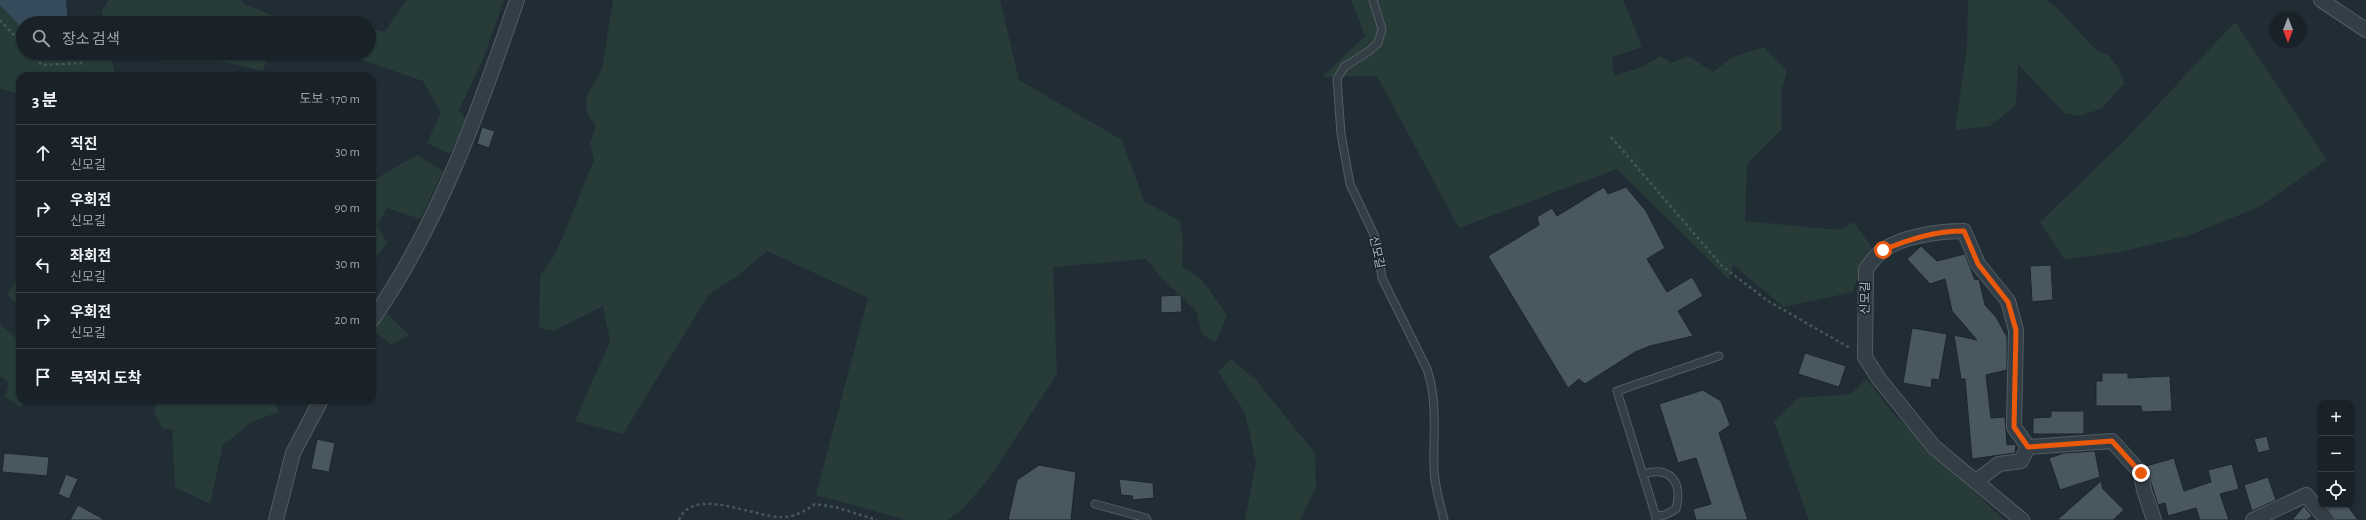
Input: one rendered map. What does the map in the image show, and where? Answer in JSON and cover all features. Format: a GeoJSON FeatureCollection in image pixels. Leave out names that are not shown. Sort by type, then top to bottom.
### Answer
{"type":"FeatureCollection","features":[{"type":"Feature","properties":{"kind":"street"},"geometry":{"type":"LineString","coordinates":[[376,313],[426,228],[482,103],[517,0]]}},
{"type":"Feature","properties":{"kind":"street"},"geometry":{"type":"LineString","coordinates":[[2321,0],[2366,30]]}},
{"type":"Feature","properties":{"kind":"street","name":"신모길"},"geometry":{"type":"LineString","coordinates":[[1865,357],[1866,269],[1883,250],[1911,238],[1945,231],[1964,231],[1978,264],[2008,302],[2016,330],[2014,427],[2028,447]]}},
{"type":"Feature","properties":{"kind":"street"},"geometry":{"type":"LineString","coordinates":[[1865,357],[1879,379],[1934,447],[2022,520]]}},
{"type":"Feature","properties":{"kind":"street"},"geometry":{"type":"LineString","coordinates":[[276,520],[293,453],[319,404]]}},
{"type":"Feature","properties":{"kind":"street"},"geometry":{"type":"LineString","coordinates":[[1976,481],[1999,464],[2021,461],[2028,447],[2112,441],[2141,473],[2144,490],[2154,520]]}},
{"type":"Feature","properties":{"kind":"street"},"geometry":{"type":"LineString","coordinates":[[2253,520],[2306,495],[2327,520]]}},
{"type":"Feature","properties":{"kind":"lane","name":"신모길"},"geometry":{"type":"LineString","coordinates":[[1373,0],[1382,29],[1378,43],[1370,51],[1344,67],[1337,79],[1340,127],[1350,184],[1376,239],[1382,278],[1427,369],[1432,385],[1435,408],[1434,470],[1444,520]]}},
{"type":"Feature","properties":{"kind":"lane"},"geometry":{"type":"LineString","coordinates":[[1642,474],[1656,470],[1665,472],[1673,478],[1678,499],[1676,509],[1656,518],[1642,474],[1617,391],[1719,356]]}},
{"type":"Feature","properties":{"kind":"lane"},"geometry":{"type":"LineString","coordinates":[[1095,504],[1146,518],[1147,520]]}},
{"type":"Feature","properties":{"kind":"path"},"geometry":{"type":"LineString","coordinates":[[0,20],[16,37]]}},
{"type":"Feature","properties":{"kind":"path"},"geometry":{"type":"LineString","coordinates":[[38,60],[42,64],[81,63],[82,60]]}},
{"type":"Feature","properties":{"kind":"path"},"geometry":{"type":"LineString","coordinates":[[1611,137],[1722,266],[1768,301],[1865,357]]}},
{"type":"Feature","properties":{"kind":"path"},"geometry":{"type":"LineString","coordinates":[[679,520],[685,509],[700,503],[781,517],[799,514],[815,504],[835,507],[877,520]]}},
{"type":"Feature","properties":{"kind":"green space"},"geometry":{"type":"Polygon","coordinates":[[[109,0],[241,0],[243,3],[274,16],[102,16],[102,11],[109,0]]]}},
{"type":"Feature","properties":{"kind":"green space"},"geometry":{"type":"Polygon","coordinates":[[[407,0],[504,0],[483,59],[459,110],[467,120],[450,154],[427,143],[441,112],[423,81],[362,60],[376,60],[376,30],[384,32],[407,0]]]}},
{"type":"Feature","properties":{"kind":"green space"},"geometry":{"type":"Polygon","coordinates":[[[613,0],[1000,0],[1019,80],[1122,140],[1144,201],[1180,221],[1183,239],[1182,266],[1203,281],[1227,315],[1215,343],[1201,333],[1197,312],[1159,275],[1146,259],[1053,267],[1057,374],[990,477],[963,509],[947,520],[907,520],[816,495],[868,298],[767,251],[736,277],[709,294],[623,434],[575,421],[610,341],[603,306],[553,331],[539,328],[540,275],[556,253],[594,160],[590,143],[596,126],[587,113],[586,97],[602,69],[613,0]]]}},
{"type":"Feature","properties":{"kind":"green space"},"geometry":{"type":"Polygon","coordinates":[[[1351,0],[1623,0],[1642,47],[1612,57],[1614,76],[1642,67],[1661,56],[1671,63],[1688,56],[1713,72],[1733,57],[1764,47],[1787,71],[1781,92],[1782,129],[1747,164],[1745,221],[1839,230],[1854,222],[1875,252],[1863,260],[1853,292],[1784,307],[1733,265],[1729,280],[1617,169],[1459,228],[1377,76],[1322,77],[1365,36],[1351,0]]]}},
{"type":"Feature","properties":{"kind":"green space"},"geometry":{"type":"Polygon","coordinates":[[[1968,0],[2046,0],[2058,9],[2096,50],[2108,55],[2119,69],[2124,84],[2101,109],[2079,116],[2064,113],[2018,64],[2016,105],[1990,126],[1955,130],[1967,47],[1968,0]]]}},
{"type":"Feature","properties":{"kind":"green space"},"geometry":{"type":"Polygon","coordinates":[[[0,5],[16,22],[16,60],[111,60],[115,72],[16,72],[16,93],[0,89],[0,5]]]}},
{"type":"Feature","properties":{"kind":"green space"},"geometry":{"type":"Polygon","coordinates":[[[2235,22],[2327,160],[2259,207],[2187,236],[2115,253],[2064,259],[2040,222],[2124,141],[2235,22]]]}},
{"type":"Feature","properties":{"kind":"green space"},"geometry":{"type":"Polygon","coordinates":[[[156,60],[266,60],[263,71],[220,61],[156,60]]]}},
{"type":"Feature","properties":{"kind":"green space"},"geometry":{"type":"Polygon","coordinates":[[[417,155],[443,171],[420,219],[387,208],[377,226],[387,243],[376,258],[376,179],[417,155]]]}},
{"type":"Feature","properties":{"kind":"green space"},"geometry":{"type":"Polygon","coordinates":[[[16,281],[16,304],[7,294],[16,281]]]}},
{"type":"Feature","properties":{"kind":"green space"},"geometry":{"type":"Polygon","coordinates":[[[376,303],[409,335],[392,345],[376,333],[376,303]]]}},
{"type":"Feature","properties":{"kind":"green space"},"geometry":{"type":"Polygon","coordinates":[[[0,324],[16,338],[16,404],[5,397],[9,382],[0,376],[0,324]]]}},
{"type":"Feature","properties":{"kind":"green space"},"geometry":{"type":"Polygon","coordinates":[[[1231,359],[1257,381],[1315,453],[1316,487],[1300,520],[1245,520],[1256,463],[1245,413],[1218,372],[1231,359]]]}},
{"type":"Feature","properties":{"kind":"green space"},"geometry":{"type":"Polygon","coordinates":[[[1866,379],[1895,415],[2004,520],[1809,520],[1774,421],[1799,398],[1851,394],[1866,379]]]}},
{"type":"Feature","properties":{"kind":"green space"},"geometry":{"type":"Polygon","coordinates":[[[157,404],[275,404],[279,412],[254,421],[223,445],[210,504],[175,487],[172,429],[163,429],[154,413],[157,404]]]}},
{"type":"Feature","properties":{"kind":"water"},"geometry":{"type":"Polygon","coordinates":[[[0,0],[66,0],[67,16],[16,16],[16,22],[0,5],[0,0]]]}},
{"type":"Feature","properties":{"kind":"building"},"geometry":{"type":"Polygon","coordinates":[[[482,127],[495,131],[489,148],[477,144],[482,127]]]}},
{"type":"Feature","properties":{"kind":"building"},"geometry":{"type":"Polygon","coordinates":[[[1604,187],[1608,194],[1626,187],[1646,211],[1665,248],[1647,259],[1667,292],[1692,277],[1703,296],[1678,311],[1693,336],[1650,346],[1635,352],[1585,384],[1579,379],[1568,388],[1488,256],[1539,225],[1537,217],[1552,208],[1557,216],[1604,187]]]}},
{"type":"Feature","properties":{"kind":"building"},"geometry":{"type":"Polygon","coordinates":[[[1921,246],[1937,261],[1965,254],[1975,280],[1979,279],[1985,305],[1996,317],[2007,337],[2007,370],[1986,375],[1991,418],[2005,417],[2007,445],[2016,444],[2015,453],[1972,459],[1965,379],[1961,379],[1954,335],[1977,340],[1952,311],[1945,279],[1930,284],[1907,259],[1921,246]]]}},
{"type":"Feature","properties":{"kind":"building"},"geometry":{"type":"Polygon","coordinates":[[[2051,265],[2053,300],[2032,302],[2030,266],[2051,265]]]}},
{"type":"Feature","properties":{"kind":"building"},"geometry":{"type":"Polygon","coordinates":[[[1181,295],[1182,312],[1161,313],[1161,296],[1181,295]]]}},
{"type":"Feature","properties":{"kind":"building"},"geometry":{"type":"Polygon","coordinates":[[[1912,328],[1947,334],[1939,380],[1932,379],[1931,388],[1903,383],[1912,328]]]}},
{"type":"Feature","properties":{"kind":"building"},"geometry":{"type":"Polygon","coordinates":[[[1805,353],[1846,366],[1839,387],[1798,374],[1805,353]]]}},
{"type":"Feature","properties":{"kind":"building"},"geometry":{"type":"Polygon","coordinates":[[[2102,373],[2128,373],[2128,378],[2170,376],[2172,411],[2142,412],[2141,406],[2096,406],[2096,381],[2102,381],[2102,373]]]}},
{"type":"Feature","properties":{"kind":"building"},"geometry":{"type":"Polygon","coordinates":[[[1703,390],[1721,401],[1730,425],[1719,433],[1748,520],[1696,520],[1693,509],[1711,504],[1696,458],[1678,463],[1659,404],[1703,390]]]}},
{"type":"Feature","properties":{"kind":"building"},"geometry":{"type":"Polygon","coordinates":[[[2051,411],[2084,411],[2084,434],[2033,434],[2033,418],[2051,417],[2051,411]]]}},
{"type":"Feature","properties":{"kind":"building"},"geometry":{"type":"Polygon","coordinates":[[[2267,436],[2270,450],[2258,453],[2254,439],[2267,436]]]}},
{"type":"Feature","properties":{"kind":"building"},"geometry":{"type":"Polygon","coordinates":[[[317,439],[335,443],[329,472],[311,469],[317,439]]]}},
{"type":"Feature","properties":{"kind":"building"},"geometry":{"type":"Polygon","coordinates":[[[2095,451],[2100,477],[2060,490],[2049,458],[2064,453],[2095,451]]]}},
{"type":"Feature","properties":{"kind":"building"},"geometry":{"type":"Polygon","coordinates":[[[4,453],[49,457],[47,476],[2,472],[4,453]]]}},
{"type":"Feature","properties":{"kind":"building"},"geometry":{"type":"Polygon","coordinates":[[[2174,458],[2184,491],[2211,482],[2208,470],[2232,464],[2239,489],[2220,494],[2229,520],[2200,520],[2196,508],[2168,516],[2165,503],[2158,505],[2146,466],[2174,458]]]}},
{"type":"Feature","properties":{"kind":"building"},"geometry":{"type":"Polygon","coordinates":[[[1039,465],[1076,472],[1071,520],[1008,520],[1017,480],[1039,465]]]}},
{"type":"Feature","properties":{"kind":"building"},"geometry":{"type":"Polygon","coordinates":[[[66,474],[78,479],[69,499],[58,494],[66,474]]]}},
{"type":"Feature","properties":{"kind":"building"},"geometry":{"type":"Polygon","coordinates":[[[2268,477],[2276,500],[2252,511],[2244,485],[2268,477]]]}},
{"type":"Feature","properties":{"kind":"building"},"geometry":{"type":"Polygon","coordinates":[[[1119,479],[1153,483],[1154,498],[1133,500],[1132,496],[1121,495],[1119,479]]]}},
{"type":"Feature","properties":{"kind":"building"},"geometry":{"type":"Polygon","coordinates":[[[2101,481],[2103,489],[2124,510],[2113,520],[2057,520],[2101,481]]]}},
{"type":"Feature","properties":{"kind":"building"},"geometry":{"type":"Polygon","coordinates":[[[78,505],[105,520],[70,520],[78,505]]]}},
{"type":"Feature","properties":{"kind":"building"},"geometry":{"type":"Polygon","coordinates":[[[2304,506],[2312,516],[2307,520],[2292,520],[2304,506]]]}},
{"type":"Feature","properties":{"kind":"building"},"geometry":{"type":"Polygon","coordinates":[[[2328,508],[2349,508],[2358,520],[2335,520],[2328,508]]]}},
{"type":"Feature","properties":{"kind":"route"},"geometry":{"type":"LineString","coordinates":[[1883,250],[1911,238],[1945,231],[1964,231],[1970,240],[1978,264],[2008,302],[2016,330],[2014,427],[2028,447],[2078,442],[2112,441],[2141,473]]}}]}
